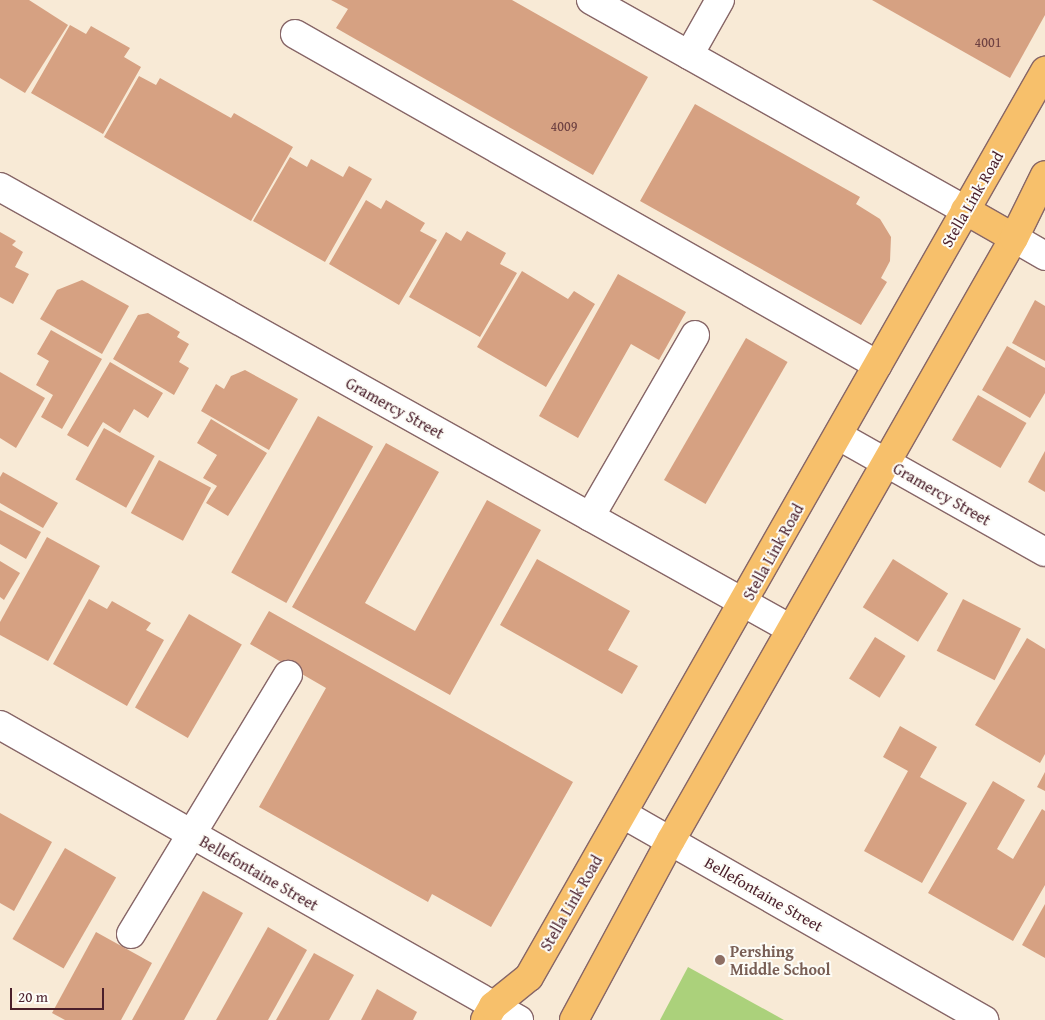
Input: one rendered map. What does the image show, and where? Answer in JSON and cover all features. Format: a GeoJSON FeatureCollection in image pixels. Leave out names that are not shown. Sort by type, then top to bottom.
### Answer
{"type":"FeatureCollection","features":[{"type":"Feature","properties":{"kind":"main road","name":"Stella Link Road"},"geometry":{"type":"LineString","coordinates":[[489,1013],[529,977],[745,603],[878,364],[1045,71]]}},
{"type":"Feature","properties":{"kind":"main road"},"geometry":{"type":"LineString","coordinates":[[574,1020],[671,840],[1014,238],[1045,175]]}},
{"type":"Feature","properties":{"kind":"main road"},"geometry":{"type":"LineString","coordinates":[[965,210],[1014,238]]}},
{"type":"Feature","properties":{"kind":"street"},"geometry":{"type":"LineString","coordinates":[[592,0],[965,210]]}},
{"type":"Feature","properties":{"kind":"street"},"geometry":{"type":"LineString","coordinates":[[689,55],[720,0]]}},
{"type":"Feature","properties":{"kind":"street"},"geometry":{"type":"LineString","coordinates":[[295,34],[878,364]]}},
{"type":"Feature","properties":{"kind":"street","name":"Gramercy Street"},"geometry":{"type":"LineString","coordinates":[[0,187],[791,629]]}},
{"type":"Feature","properties":{"kind":"street"},"geometry":{"type":"LineString","coordinates":[[1014,238],[1045,256]]}},
{"type":"Feature","properties":{"kind":"street"},"geometry":{"type":"LineString","coordinates":[[590,517],[695,335]]}},
{"type":"Feature","properties":{"kind":"street","name":"Gramercy Street"},"geometry":{"type":"LineString","coordinates":[[838,436],[1045,552]]}},
{"type":"Feature","properties":{"kind":"street"},"geometry":{"type":"LineString","coordinates":[[131,934],[288,675]]}},
{"type":"Feature","properties":{"kind":"street","name":"Bellefontaine Street"},"geometry":{"type":"LineString","coordinates":[[0,725],[192,834],[489,1013],[519,1020]]}},
{"type":"Feature","properties":{"kind":"street","name":"Bellefontaine Street"},"geometry":{"type":"LineString","coordinates":[[623,814],[984,1020]]}},
{"type":"Feature","properties":{"kind":"green space"},"geometry":{"type":"Polygon","coordinates":[[[688,967],[784,1020],[660,1020],[688,967]]]}},
{"type":"Feature","properties":{"kind":"building"},"geometry":{"type":"Polygon","coordinates":[[[0,0],[29,0],[68,25],[25,93],[0,78],[0,0]]]}},
{"type":"Feature","properties":{"kind":"building"},"geometry":{"type":"Polygon","coordinates":[[[331,0],[512,0],[648,77],[593,175],[336,28],[348,9],[331,0]]]}},
{"type":"Feature","properties":{"kind":"building"},"geometry":{"type":"Polygon","coordinates":[[[872,0],[1045,0],[1045,15],[1010,78],[872,0]]]}},
{"type":"Feature","properties":{"kind":"building"},"geometry":{"type":"Polygon","coordinates":[[[70,25],[86,34],[91,26],[130,48],[124,57],[141,67],[103,134],[31,93],[70,25]]]}},
{"type":"Feature","properties":{"kind":"building"},"geometry":{"type":"Polygon","coordinates":[[[139,76],[156,85],[160,78],[231,118],[234,113],[293,147],[251,221],[104,137],[139,76]]]}},
{"type":"Feature","properties":{"kind":"building"},"geometry":{"type":"Polygon","coordinates":[[[695,104],[860,197],[856,204],[880,219],[891,237],[890,261],[881,278],[887,282],[861,325],[640,201],[695,104]]]}},
{"type":"Feature","properties":{"kind":"building"},"geometry":{"type":"Polygon","coordinates":[[[290,157],[307,167],[311,159],[343,177],[349,166],[372,179],[325,262],[253,221],[290,157]]]}},
{"type":"Feature","properties":{"kind":"building"},"geometry":{"type":"Polygon","coordinates":[[[366,200],[381,209],[386,200],[425,223],[420,231],[437,240],[399,305],[329,264],[366,200]]]}},
{"type":"Feature","properties":{"kind":"building"},"geometry":{"type":"Polygon","coordinates":[[[467,231],[506,253],[500,264],[517,273],[480,337],[409,297],[446,232],[461,241],[467,231]]]}},
{"type":"Feature","properties":{"kind":"building"},"geometry":{"type":"Polygon","coordinates":[[[0,232],[16,241],[12,245],[23,252],[15,267],[29,274],[13,304],[0,297],[0,232]]]}},
{"type":"Feature","properties":{"kind":"building"},"geometry":{"type":"Polygon","coordinates":[[[522,271],[568,299],[574,291],[595,304],[546,387],[477,347],[522,271]]]}},
{"type":"Feature","properties":{"kind":"building"},"geometry":{"type":"Polygon","coordinates":[[[618,274],[686,312],[659,360],[631,344],[578,438],[539,416],[618,274]]]}},
{"type":"Feature","properties":{"kind":"building"},"geometry":{"type":"Polygon","coordinates":[[[82,280],[129,306],[102,354],[40,319],[57,290],[82,280]]]}},
{"type":"Feature","properties":{"kind":"building"},"geometry":{"type":"Polygon","coordinates":[[[1035,300],[1045,306],[1045,361],[1012,343],[1035,300]]]}},
{"type":"Feature","properties":{"kind":"building"},"geometry":{"type":"Polygon","coordinates":[[[148,313],[180,332],[177,337],[189,344],[179,362],[189,368],[174,395],[113,359],[138,315],[148,313]]]}},
{"type":"Feature","properties":{"kind":"building"},"geometry":{"type":"Polygon","coordinates":[[[51,330],[102,359],[62,429],[41,417],[53,395],[36,385],[49,361],[37,354],[51,330]]]}},
{"type":"Feature","properties":{"kind":"building"},"geometry":{"type":"Polygon","coordinates":[[[746,338],[788,362],[706,504],[664,480],[746,338]]]}},
{"type":"Feature","properties":{"kind":"building"},"geometry":{"type":"Polygon","coordinates":[[[1007,346],[1045,368],[1045,393],[1030,418],[982,390],[1007,346]]]}},
{"type":"Feature","properties":{"kind":"building"},"geometry":{"type":"Polygon","coordinates":[[[110,362],[163,393],[148,418],[134,409],[120,433],[103,422],[88,447],[67,435],[110,362]]]}},
{"type":"Feature","properties":{"kind":"building"},"geometry":{"type":"Polygon","coordinates":[[[245,370],[298,399],[269,450],[201,411],[216,384],[224,389],[231,376],[245,370]]]}},
{"type":"Feature","properties":{"kind":"building"},"geometry":{"type":"Polygon","coordinates":[[[0,372],[45,398],[16,448],[0,438],[0,372]]]}},
{"type":"Feature","properties":{"kind":"building"},"geometry":{"type":"Polygon","coordinates":[[[978,395],[1026,423],[1000,468],[952,440],[978,395]]]}},
{"type":"Feature","properties":{"kind":"building"},"geometry":{"type":"Polygon","coordinates":[[[318,416],[373,447],[286,603],[231,573],[318,416]]]}},
{"type":"Feature","properties":{"kind":"building"},"geometry":{"type":"Polygon","coordinates":[[[211,419],[267,453],[228,516],[206,503],[217,486],[203,478],[217,455],[197,443],[211,419]]]}},
{"type":"Feature","properties":{"kind":"building"},"geometry":{"type":"Polygon","coordinates":[[[104,428],[155,456],[126,508],[75,480],[104,428]]]}},
{"type":"Feature","properties":{"kind":"building"},"geometry":{"type":"Polygon","coordinates":[[[386,443],[439,472],[365,603],[415,631],[487,500],[541,530],[450,695],[292,607],[386,443]]]}},
{"type":"Feature","properties":{"kind":"building"},"geometry":{"type":"Polygon","coordinates":[[[1045,451],[1045,492],[1028,482],[1045,451]]]}},
{"type":"Feature","properties":{"kind":"building"},"geometry":{"type":"Polygon","coordinates":[[[159,460],[211,488],[183,541],[131,513],[159,460]]]}},
{"type":"Feature","properties":{"kind":"building"},"geometry":{"type":"Polygon","coordinates":[[[3,472],[58,503],[43,528],[0,503],[0,477],[3,472]]]}},
{"type":"Feature","properties":{"kind":"building"},"geometry":{"type":"Polygon","coordinates":[[[0,510],[41,532],[26,559],[0,544],[0,510]]]}},
{"type":"Feature","properties":{"kind":"building"},"geometry":{"type":"Polygon","coordinates":[[[47,537],[100,566],[48,661],[0,635],[0,622],[47,537]]]}},
{"type":"Feature","properties":{"kind":"building"},"geometry":{"type":"Polygon","coordinates":[[[537,559],[630,611],[608,650],[638,666],[622,694],[500,625],[537,559]]]}},
{"type":"Feature","properties":{"kind":"building"},"geometry":{"type":"Polygon","coordinates":[[[893,559],[948,593],[918,642],[863,607],[893,559]]]}},
{"type":"Feature","properties":{"kind":"building"},"geometry":{"type":"Polygon","coordinates":[[[0,561],[20,573],[4,600],[0,597],[0,561]]]}},
{"type":"Feature","properties":{"kind":"building"},"geometry":{"type":"Polygon","coordinates":[[[89,599],[107,609],[112,601],[151,623],[146,630],[164,640],[127,706],[53,664],[89,599]]]}},
{"type":"Feature","properties":{"kind":"building"},"geometry":{"type":"Polygon","coordinates":[[[963,599],[1021,629],[995,680],[937,651],[963,599]]]}},
{"type":"Feature","properties":{"kind":"building"},"geometry":{"type":"Polygon","coordinates":[[[269,611],[573,782],[491,927],[432,894],[428,902],[259,807],[326,688],[250,644],[269,611]]]}},
{"type":"Feature","properties":{"kind":"building"},"geometry":{"type":"Polygon","coordinates":[[[189,614],[242,644],[188,738],[135,708],[189,614]]]}},
{"type":"Feature","properties":{"kind":"building"},"geometry":{"type":"Polygon","coordinates":[[[875,637],[906,656],[880,698],[849,679],[875,637]]]}},
{"type":"Feature","properties":{"kind":"building"},"geometry":{"type":"Polygon","coordinates":[[[1027,638],[1045,649],[1045,754],[1040,763],[975,725],[1027,638]]]}},
{"type":"Feature","properties":{"kind":"building"},"geometry":{"type":"Polygon","coordinates":[[[900,726],[937,747],[920,777],[967,803],[922,883],[864,851],[908,771],[883,757],[900,726]]]}},
{"type":"Feature","properties":{"kind":"building"},"geometry":{"type":"Polygon","coordinates":[[[1045,772],[1045,791],[1037,787],[1045,772]]]}},
{"type":"Feature","properties":{"kind":"building"},"geometry":{"type":"Polygon","coordinates":[[[993,781],[1025,800],[997,849],[1013,859],[1042,809],[1045,811],[1045,885],[1013,941],[928,893],[993,781]]]}},
{"type":"Feature","properties":{"kind":"building"},"geometry":{"type":"Polygon","coordinates":[[[0,813],[52,842],[14,911],[0,903],[0,813]]]}},
{"type":"Feature","properties":{"kind":"building"},"geometry":{"type":"Polygon","coordinates":[[[65,848],[116,878],[64,968],[12,939],[65,848]]]}},
{"type":"Feature","properties":{"kind":"building"},"geometry":{"type":"Polygon","coordinates":[[[203,891],[243,913],[184,1020],[132,1020],[203,891]]]}},
{"type":"Feature","properties":{"kind":"building"},"geometry":{"type":"Polygon","coordinates":[[[1045,904],[1045,958],[1022,945],[1045,904]]]}},
{"type":"Feature","properties":{"kind":"building"},"geometry":{"type":"Polygon","coordinates":[[[268,927],[307,950],[268,1020],[216,1020],[268,927]]]}},
{"type":"Feature","properties":{"kind":"building"},"geometry":{"type":"Polygon","coordinates":[[[96,932],[152,963],[121,1020],[65,1020],[52,1013],[96,932]]]}},
{"type":"Feature","properties":{"kind":"building"},"geometry":{"type":"Polygon","coordinates":[[[314,953],[354,975],[329,1020],[276,1020],[314,953]]]}},
{"type":"Feature","properties":{"kind":"building"},"geometry":{"type":"Polygon","coordinates":[[[377,989],[417,1012],[413,1020],[361,1020],[377,989]]]}},
{"type":"Feature","properties":{"kind":"place","name":"Pershing Middle School"},"geometry":{"type":"Point","coordinates":[720,960]}}]}
